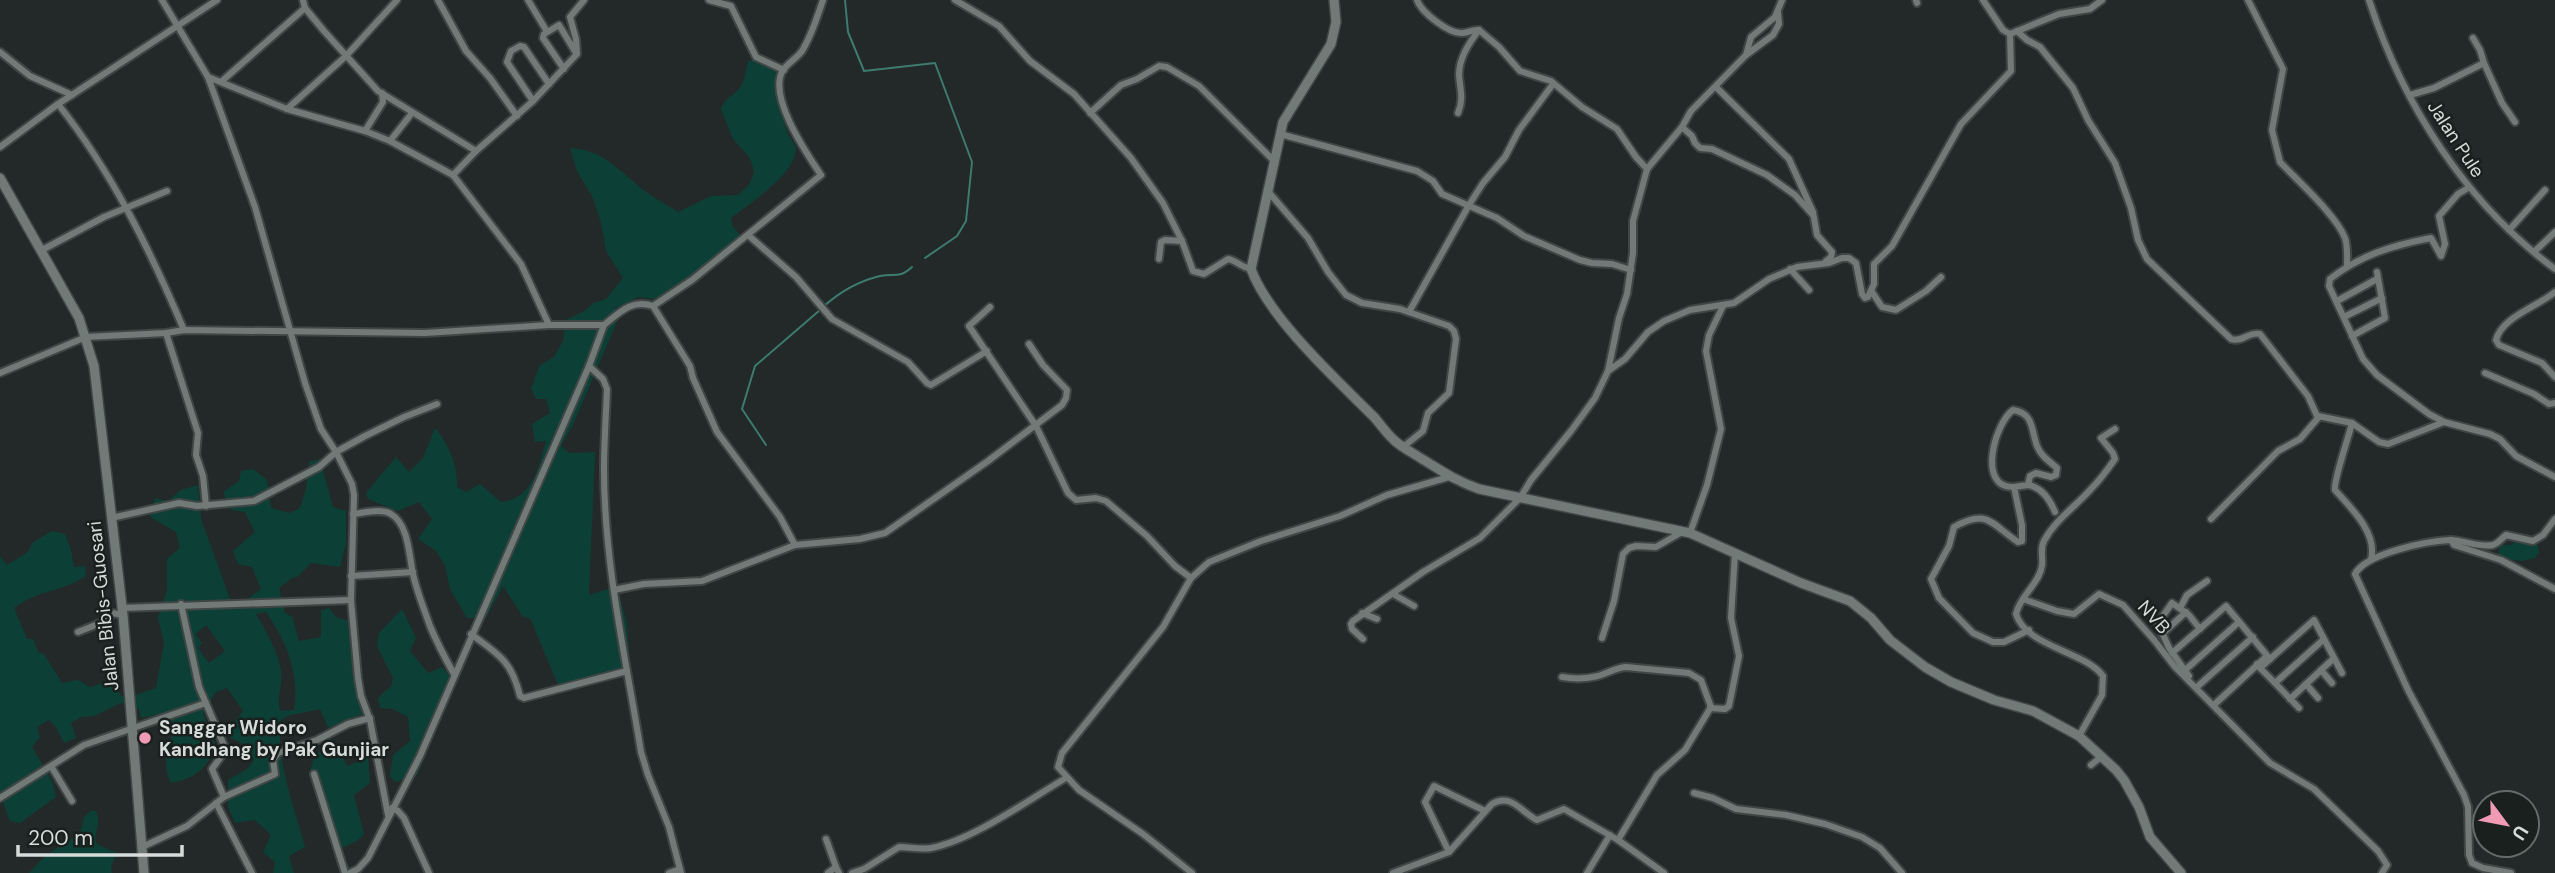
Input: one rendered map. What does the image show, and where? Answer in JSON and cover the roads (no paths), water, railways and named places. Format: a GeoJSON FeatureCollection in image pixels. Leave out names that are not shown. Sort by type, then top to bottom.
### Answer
{"type":"FeatureCollection","features":[{"type":"Feature","properties":{"kind":"street"},"geometry":{"type":"LineString","coordinates":[[162,0],[208,77],[255,207],[321,429],[352,484],[351,600],[361,696],[370,718],[388,816]]}},
{"type":"Feature","properties":{"kind":"street"},"geometry":{"type":"LineString","coordinates":[[0,147],[58,103],[217,0]]}},
{"type":"Feature","properties":{"kind":"street"},"geometry":{"type":"LineString","coordinates":[[288,109],[346,56],[397,0]]}},
{"type":"Feature","properties":{"kind":"street"},"geometry":{"type":"LineString","coordinates":[[438,0],[466,51],[491,78],[517,116]]}},
{"type":"Feature","properties":{"kind":"street"},"geometry":{"type":"LineString","coordinates":[[528,0],[546,30]]}},
{"type":"Feature","properties":{"kind":"street"},"geometry":{"type":"LineString","coordinates":[[453,175],[533,101],[577,54],[570,17],[584,0]]}},
{"type":"Feature","properties":{"kind":"street"},"geometry":{"type":"LineString","coordinates":[[709,0],[731,6],[756,57],[784,70]]}},
{"type":"Feature","properties":{"kind":"street"},"geometry":{"type":"LineString","coordinates":[[653,306],[692,280],[821,175],[799,142],[782,102],[780,79],[784,70],[803,49],[823,0]]}},
{"type":"Feature","properties":{"kind":"street"},"geometry":{"type":"LineString","coordinates":[[955,0],[999,26],[1030,61],[1074,94],[1146,177],[1182,241],[1191,268],[1197,273],[1208,272],[1228,259],[1233,259],[1240,266],[1251,269]]}},
{"type":"Feature","properties":{"kind":"street"},"geometry":{"type":"LineString","coordinates":[[1334,0],[1334,37],[1288,112],[1280,134],[1251,269],[1274,308],[1324,368],[1403,447],[1449,477],[1479,489],[1686,533],[1801,583],[1850,601],[1871,618],[1890,640],[1913,659],[1942,677],[1994,700],[2033,711],[2079,736],[2124,780],[2139,807],[2150,837],[2181,873]]}},
{"type":"Feature","properties":{"kind":"street"},"geometry":{"type":"LineString","coordinates":[[1417,0],[1429,17],[1454,31],[1464,33],[1479,30]]}},
{"type":"Feature","properties":{"kind":"street"},"geometry":{"type":"LineString","coordinates":[[1363,639],[1352,629],[1351,624],[1362,613],[1423,572],[1480,538],[1520,498],[1595,398],[1608,371],[1631,270],[1633,220],[1647,169],[1682,127],[1691,111],[1746,55],[1773,35],[1779,24],[1778,12],[1782,0]]}},
{"type":"Feature","properties":{"kind":"street"},"geometry":{"type":"LineString","coordinates":[[1983,0],[2003,30],[2014,32],[2040,47],[2073,88],[2088,120],[2115,163],[2131,208],[2138,240],[2147,259],[2231,340],[2239,340],[2252,333],[2260,334],[2308,396],[2318,416],[2300,439],[2278,451],[2211,519]]}},
{"type":"Feature","properties":{"kind":"street"},"geometry":{"type":"LineString","coordinates":[[2014,32],[2059,14],[2084,11],[2102,0]]}},
{"type":"Feature","properties":{"kind":"street"},"geometry":{"type":"LineString","coordinates":[[2248,0],[2283,69],[2272,130],[2277,154],[2280,162],[2334,220],[2344,235],[2347,244],[2347,266]]}},
{"type":"Feature","properties":{"kind":"street","name":"Jalan Pule"},"geometry":{"type":"LineString","coordinates":[[2369,0],[2430,134],[2468,188],[2555,269]]}},
{"type":"Feature","properties":{"kind":"street"},"geometry":{"type":"LineString","coordinates":[[222,82],[304,4],[346,56],[382,93],[476,151]]}},
{"type":"Feature","properties":{"kind":"street"},"geometry":{"type":"LineString","coordinates":[[1746,55],[1751,37],[1778,12]]}},
{"type":"Feature","properties":{"kind":"street"},"geometry":{"type":"LineString","coordinates":[[564,69],[543,38],[544,34],[557,25],[560,26],[577,54]]}},
{"type":"Feature","properties":{"kind":"street"},"geometry":{"type":"LineString","coordinates":[[1479,30],[1499,47],[1520,71],[1553,83],[1582,107],[1617,129],[1647,169]]}},
{"type":"Feature","properties":{"kind":"street"},"geometry":{"type":"LineString","coordinates":[[1458,113],[1462,99],[1459,74],[1463,55],[1479,30]]}},
{"type":"Feature","properties":{"kind":"street"},"geometry":{"type":"LineString","coordinates":[[1608,371],[1625,359],[1648,332],[1664,321],[1690,310],[1734,303],[1769,279],[1790,269],[1849,258],[1856,262],[1863,297],[1867,298],[1874,284],[1874,264],[1892,246],[1961,124],[2011,72],[2014,32]]}},
{"type":"Feature","properties":{"kind":"street"},"geometry":{"type":"LineString","coordinates":[[2473,38],[2502,103],[2515,122]]}},
{"type":"Feature","properties":{"kind":"street"},"geometry":{"type":"LineString","coordinates":[[533,101],[507,62],[511,51],[520,46],[524,47],[549,84]]}},
{"type":"Feature","properties":{"kind":"street"},"geometry":{"type":"LineString","coordinates":[[0,52],[30,76],[72,94]]}},
{"type":"Feature","properties":{"kind":"street"},"geometry":{"type":"LineString","coordinates":[[2410,95],[2434,88],[2484,62]]}},
{"type":"Feature","properties":{"kind":"street"},"geometry":{"type":"LineString","coordinates":[[1090,113],[1121,85],[1138,79],[1159,66],[1167,67],[1199,86],[1274,161]]}},
{"type":"Feature","properties":{"kind":"street"},"geometry":{"type":"LineString","coordinates":[[208,77],[288,109],[365,131],[390,141],[453,175],[521,264],[549,325]]}},
{"type":"Feature","properties":{"kind":"street"},"geometry":{"type":"LineString","coordinates":[[1409,312],[1469,205],[1506,156],[1519,130],[1553,83]]}},
{"type":"Feature","properties":{"kind":"street"},"geometry":{"type":"LineString","coordinates":[[1716,87],[1789,159],[1814,216],[1817,235],[1832,252],[1831,257],[1823,264]]}},
{"type":"Feature","properties":{"kind":"street"},"geometry":{"type":"LineString","coordinates":[[365,131],[383,103],[382,93]]}},
{"type":"Feature","properties":{"kind":"street"},"geometry":{"type":"LineString","coordinates":[[58,103],[92,150],[127,207],[149,249],[184,330]]}},
{"type":"Feature","properties":{"kind":"street"},"geometry":{"type":"LineString","coordinates":[[390,141],[412,113]]}},
{"type":"Feature","properties":{"kind":"street"},"geometry":{"type":"LineString","coordinates":[[1682,127],[1692,135],[1700,148],[1712,149],[1767,175],[1795,195],[1814,216]]}},
{"type":"Feature","properties":{"kind":"street"},"geometry":{"type":"LineString","coordinates":[[1280,134],[1417,171],[1427,176],[1442,194],[1497,218],[1524,236],[1580,260],[1612,264],[1631,270]]}},
{"type":"Feature","properties":{"kind":"street","name":"Jalan Bibis-Guosari"},"geometry":{"type":"LineString","coordinates":[[0,178],[79,318],[94,366],[122,611],[144,873]]}},
{"type":"Feature","properties":{"kind":"street"},"geometry":{"type":"LineString","coordinates":[[2468,188],[2458,194],[2439,216],[2445,244],[2441,256],[2431,238],[2379,250],[2347,266],[2330,279],[2329,286],[2372,371],[2415,405],[2444,422],[2490,434],[2500,439],[2516,456],[2555,477]]}},
{"type":"Feature","properties":{"kind":"street"},"geometry":{"type":"LineString","coordinates":[[1267,190],[1308,238],[1328,272],[1346,295],[1362,303],[1409,312],[1449,326],[1454,331],[1456,339],[1449,393],[1428,413],[1423,431],[1403,447]]}},
{"type":"Feature","properties":{"kind":"street"},"geometry":{"type":"LineString","coordinates":[[2510,229],[2545,190]]}},
{"type":"Feature","properties":{"kind":"street"},"geometry":{"type":"LineString","coordinates":[[42,250],[127,207],[167,191]]}},
{"type":"Feature","properties":{"kind":"street"},"geometry":{"type":"LineString","coordinates":[[2534,252],[2555,232]]}},
{"type":"Feature","properties":{"kind":"street"},"geometry":{"type":"LineString","coordinates":[[748,235],[796,277],[826,314],[908,362],[931,384],[987,351]]}},
{"type":"Feature","properties":{"kind":"street"},"geometry":{"type":"LineString","coordinates":[[1158,259],[1161,242],[1182,241]]}},
{"type":"Feature","properties":{"kind":"street"},"geometry":{"type":"LineString","coordinates":[[1790,269],[1809,290]]}},
{"type":"Feature","properties":{"kind":"street"},"geometry":{"type":"LineString","coordinates":[[2337,301],[2377,276],[2385,318],[2352,336]]}},
{"type":"Feature","properties":{"kind":"street"},"geometry":{"type":"LineString","coordinates":[[1871,292],[1882,307],[1896,310],[1926,291],[1941,277]]}},
{"type":"Feature","properties":{"kind":"street"},"geometry":{"type":"LineString","coordinates":[[2555,292],[2539,305],[2511,319],[2500,329],[2496,340],[2499,345],[2542,363],[2555,377]]}},
{"type":"Feature","properties":{"kind":"street"},"geometry":{"type":"LineString","coordinates":[[2344,317],[2382,298]]}},
{"type":"Feature","properties":{"kind":"street"},"geometry":{"type":"LineString","coordinates":[[314,774],[348,873],[358,869],[368,858],[419,756],[590,366],[604,325],[626,307],[638,302],[653,306],[690,366],[718,432],[780,517],[795,545]]}},
{"type":"Feature","properties":{"kind":"street"},"geometry":{"type":"LineString","coordinates":[[1602,638],[1614,601],[1621,558],[1625,551],[1636,546],[1656,547],[1686,533],[1707,485],[1721,429],[1706,351],[1709,335],[1723,306]]}},
{"type":"Feature","properties":{"kind":"street"},"geometry":{"type":"LineString","coordinates":[[990,307],[969,326],[1036,426],[1070,496],[1079,500],[1096,498],[1106,501],[1191,578]]}},
{"type":"Feature","properties":{"kind":"street"},"geometry":{"type":"LineString","coordinates":[[0,373],[86,337],[184,330],[425,333],[549,325],[604,325]]}},
{"type":"Feature","properties":{"kind":"street"},"geometry":{"type":"LineString","coordinates":[[166,333],[198,433],[196,455],[203,476],[206,506]]}},
{"type":"Feature","properties":{"kind":"street"},"geometry":{"type":"LineString","coordinates":[[614,590],[645,584],[702,581],[795,545],[860,539],[886,533],[1062,405],[1067,393],[1064,386],[1043,365],[1029,344]]}},
{"type":"Feature","properties":{"kind":"street"},"geometry":{"type":"LineString","coordinates":[[590,366],[603,379],[607,389],[604,469],[614,590],[645,767],[669,827],[680,871],[669,873]]}},
{"type":"Feature","properties":{"kind":"street"},"geometry":{"type":"LineString","coordinates":[[2486,373],[2534,394],[2549,404],[2555,403]]}},
{"type":"Feature","properties":{"kind":"street"},"geometry":{"type":"LineString","coordinates":[[111,518],[179,503],[206,506],[254,501],[319,467],[336,452],[404,417],[437,404]]}},
{"type":"Feature","properties":{"kind":"street"},"geometry":{"type":"LineString","coordinates":[[2028,485],[2027,480],[2032,474],[2051,477],[2056,475],[2057,468],[2046,459],[2038,447],[2028,417],[2013,410],[1998,429],[1992,455],[1998,482],[2004,486],[2028,485],[2040,491],[2049,500],[2054,512]]}},
{"type":"Feature","properties":{"kind":"street"},"geometry":{"type":"LineString","coordinates":[[2318,416],[2352,423],[2379,442],[2388,444],[2444,422]]}},
{"type":"Feature","properties":{"kind":"street"},"geometry":{"type":"LineString","coordinates":[[2352,423],[2343,461],[2334,484],[2335,489],[2360,520],[2373,551],[2371,559]]}},
{"type":"Feature","properties":{"kind":"street"},"geometry":{"type":"LineString","coordinates":[[2079,736],[2102,695],[2103,676],[2086,662],[2057,649],[2029,630],[2017,618],[2017,610],[2041,571],[2044,563],[2040,548],[2044,540],[2115,459],[2101,438],[2115,429]]}},
{"type":"Feature","properties":{"kind":"street"},"geometry":{"type":"LineString","coordinates":[[1192,873],[1066,778],[1058,767],[1062,753],[1163,627],[1191,578],[1209,562],[1340,516],[1387,495],[1449,477]]}},
{"type":"Feature","properties":{"kind":"street"},"geometry":{"type":"LineString","coordinates":[[2014,487],[2022,525],[2022,541],[2018,542],[2003,533],[1987,519],[1980,517],[1967,520],[1954,527],[1949,546],[1931,579],[1939,598],[1973,633],[1993,642],[2004,642],[2029,630]]}},
{"type":"Feature","properties":{"kind":"street"},"geometry":{"type":"LineString","coordinates":[[353,514],[382,512],[391,515],[399,523],[430,626],[440,651],[454,674]]}},
{"type":"Feature","properties":{"kind":"street"},"geometry":{"type":"LineString","coordinates":[[2511,873],[2476,866],[2470,859],[2468,807],[2464,795],[2408,690],[2355,573],[2371,559],[2408,548],[2451,540],[2492,545],[2510,534],[2533,541],[2543,535],[2555,519]]}},
{"type":"Feature","properties":{"kind":"street"},"geometry":{"type":"LineString","coordinates":[[2451,540],[2454,545],[2501,560],[2555,589]]}},
{"type":"Feature","properties":{"kind":"street"},"geometry":{"type":"LineString","coordinates":[[1710,708],[1725,709],[1729,706],[1739,656],[1731,618],[1735,553]]}},
{"type":"Feature","properties":{"kind":"street"},"geometry":{"type":"LineString","coordinates":[[351,576],[412,572]]}},
{"type":"Feature","properties":{"kind":"street"},"geometry":{"type":"LineString","coordinates":[[2162,634],[2183,610],[2187,595],[2207,581]]}},
{"type":"Feature","properties":{"kind":"street"},"geometry":{"type":"LineString","coordinates":[[1393,594],[1414,606]]}},
{"type":"Feature","properties":{"kind":"street","name":"NVB"},"geometry":{"type":"LineString","coordinates":[[2023,599],[2074,614],[2099,594],[2123,605],[2175,667],[2223,715]]}},
{"type":"Feature","properties":{"kind":"street"},"geometry":{"type":"LineString","coordinates":[[78,632],[108,620],[112,613],[181,604],[351,600]]}},
{"type":"Feature","properties":{"kind":"street"},"geometry":{"type":"LineString","coordinates":[[2200,629],[2183,610],[2172,603],[2158,623],[2184,671],[2216,703],[2223,715],[2270,763],[2314,789],[2378,851],[2387,865],[2382,873]]}},
{"type":"Feature","properties":{"kind":"street"},"geometry":{"type":"LineString","coordinates":[[181,604],[200,687],[226,750],[212,769],[224,797]]}},
{"type":"Feature","properties":{"kind":"street"},"geometry":{"type":"LineString","coordinates":[[2172,653],[2226,607],[2268,657]]}},
{"type":"Feature","properties":{"kind":"street"},"geometry":{"type":"LineString","coordinates":[[1362,613],[1377,619]]}},
{"type":"Feature","properties":{"kind":"street"},"geometry":{"type":"LineString","coordinates":[[2216,703],[2314,620],[2342,673]]}},
{"type":"Feature","properties":{"kind":"street"},"geometry":{"type":"LineString","coordinates":[[2184,671],[2239,622]]}},
{"type":"Feature","properties":{"kind":"street"},"geometry":{"type":"LineString","coordinates":[[471,634],[504,660],[514,674],[519,694],[524,698],[627,671]]}},
{"type":"Feature","properties":{"kind":"street"},"geometry":{"type":"LineString","coordinates":[[2198,686],[2253,637]]}},
{"type":"Feature","properties":{"kind":"street"},"geometry":{"type":"LineString","coordinates":[[2275,683],[2323,640]]}},
{"type":"Feature","properties":{"kind":"street"},"geometry":{"type":"LineString","coordinates":[[2290,699],[2333,659]]}},
{"type":"Feature","properties":{"kind":"street"},"geometry":{"type":"LineString","coordinates":[[2259,666],[2299,708]]}},
{"type":"Feature","properties":{"kind":"street"},"geometry":{"type":"LineString","coordinates":[[1562,677],[1596,677],[1626,667],[1689,673],[1701,680],[1710,701],[1710,708],[1685,750],[1657,775],[1618,839]]}},
{"type":"Feature","properties":{"kind":"street"},"geometry":{"type":"LineString","coordinates":[[2321,670],[2332,683]]}},
{"type":"Feature","properties":{"kind":"street"},"geometry":{"type":"LineString","coordinates":[[2306,684],[2318,698]]}},
{"type":"Feature","properties":{"kind":"street"},"geometry":{"type":"LineString","coordinates":[[0,798],[84,745],[206,704]]}},
{"type":"Feature","properties":{"kind":"street"},"geometry":{"type":"LineString","coordinates":[[142,847],[187,826],[224,797],[275,774],[273,760],[278,753],[317,740],[348,724],[370,718]]}},
{"type":"Feature","properties":{"kind":"street"},"geometry":{"type":"LineString","coordinates":[[2091,765],[2102,756]]}},
{"type":"Feature","properties":{"kind":"street"},"geometry":{"type":"LineString","coordinates":[[51,766],[72,801]]}},
{"type":"Feature","properties":{"kind":"street"},"geometry":{"type":"LineString","coordinates":[[852,873],[864,869],[899,847],[912,850],[933,847],[976,830],[1066,778]]}},
{"type":"Feature","properties":{"kind":"street"},"geometry":{"type":"LineString","coordinates":[[1449,852],[1426,805],[1428,794],[1434,786],[1485,811]]}},
{"type":"Feature","properties":{"kind":"street"},"geometry":{"type":"LineString","coordinates":[[1694,793],[1736,809],[1786,815],[1862,837],[1881,848],[1902,873]]}},
{"type":"Feature","properties":{"kind":"street"},"geometry":{"type":"LineString","coordinates":[[1393,873],[1449,852],[1492,804],[1502,799],[1522,807],[1537,820],[1564,809],[1618,839],[1664,873]]}},
{"type":"Feature","properties":{"kind":"street"},"geometry":{"type":"LineString","coordinates":[[216,803],[251,873]]}},
{"type":"Feature","properties":{"kind":"street"},"geometry":{"type":"LineString","coordinates":[[392,808],[404,818],[429,873]]}},
{"type":"Feature","properties":{"kind":"street"},"geometry":{"type":"LineString","coordinates":[[1587,873],[1610,835]]}},
{"type":"Feature","properties":{"kind":"street"},"geometry":{"type":"LineString","coordinates":[[826,839],[838,870],[828,873]]}},
{"type":"Feature","properties":{"kind":"waterway"},"geometry":{"type":"LineString","coordinates":[[845,0],[848,32],[864,71],[935,63],[972,162],[966,221],[957,236],[925,258]]}},
{"type":"Feature","properties":{"kind":"waterway"},"geometry":{"type":"LineString","coordinates":[[824,306],[857,284],[880,276],[900,274],[912,267]]}},
{"type":"Feature","properties":{"kind":"waterway"},"geometry":{"type":"LineString","coordinates":[[766,445],[742,409],[755,366],[820,310]]}},
{"type":"Feature","properties":{"kind":"place","name":"Sanggar Widoro Kandhang by Pak Gunjiar"},"geometry":{"type":"Point","coordinates":[145,738]}}]}
